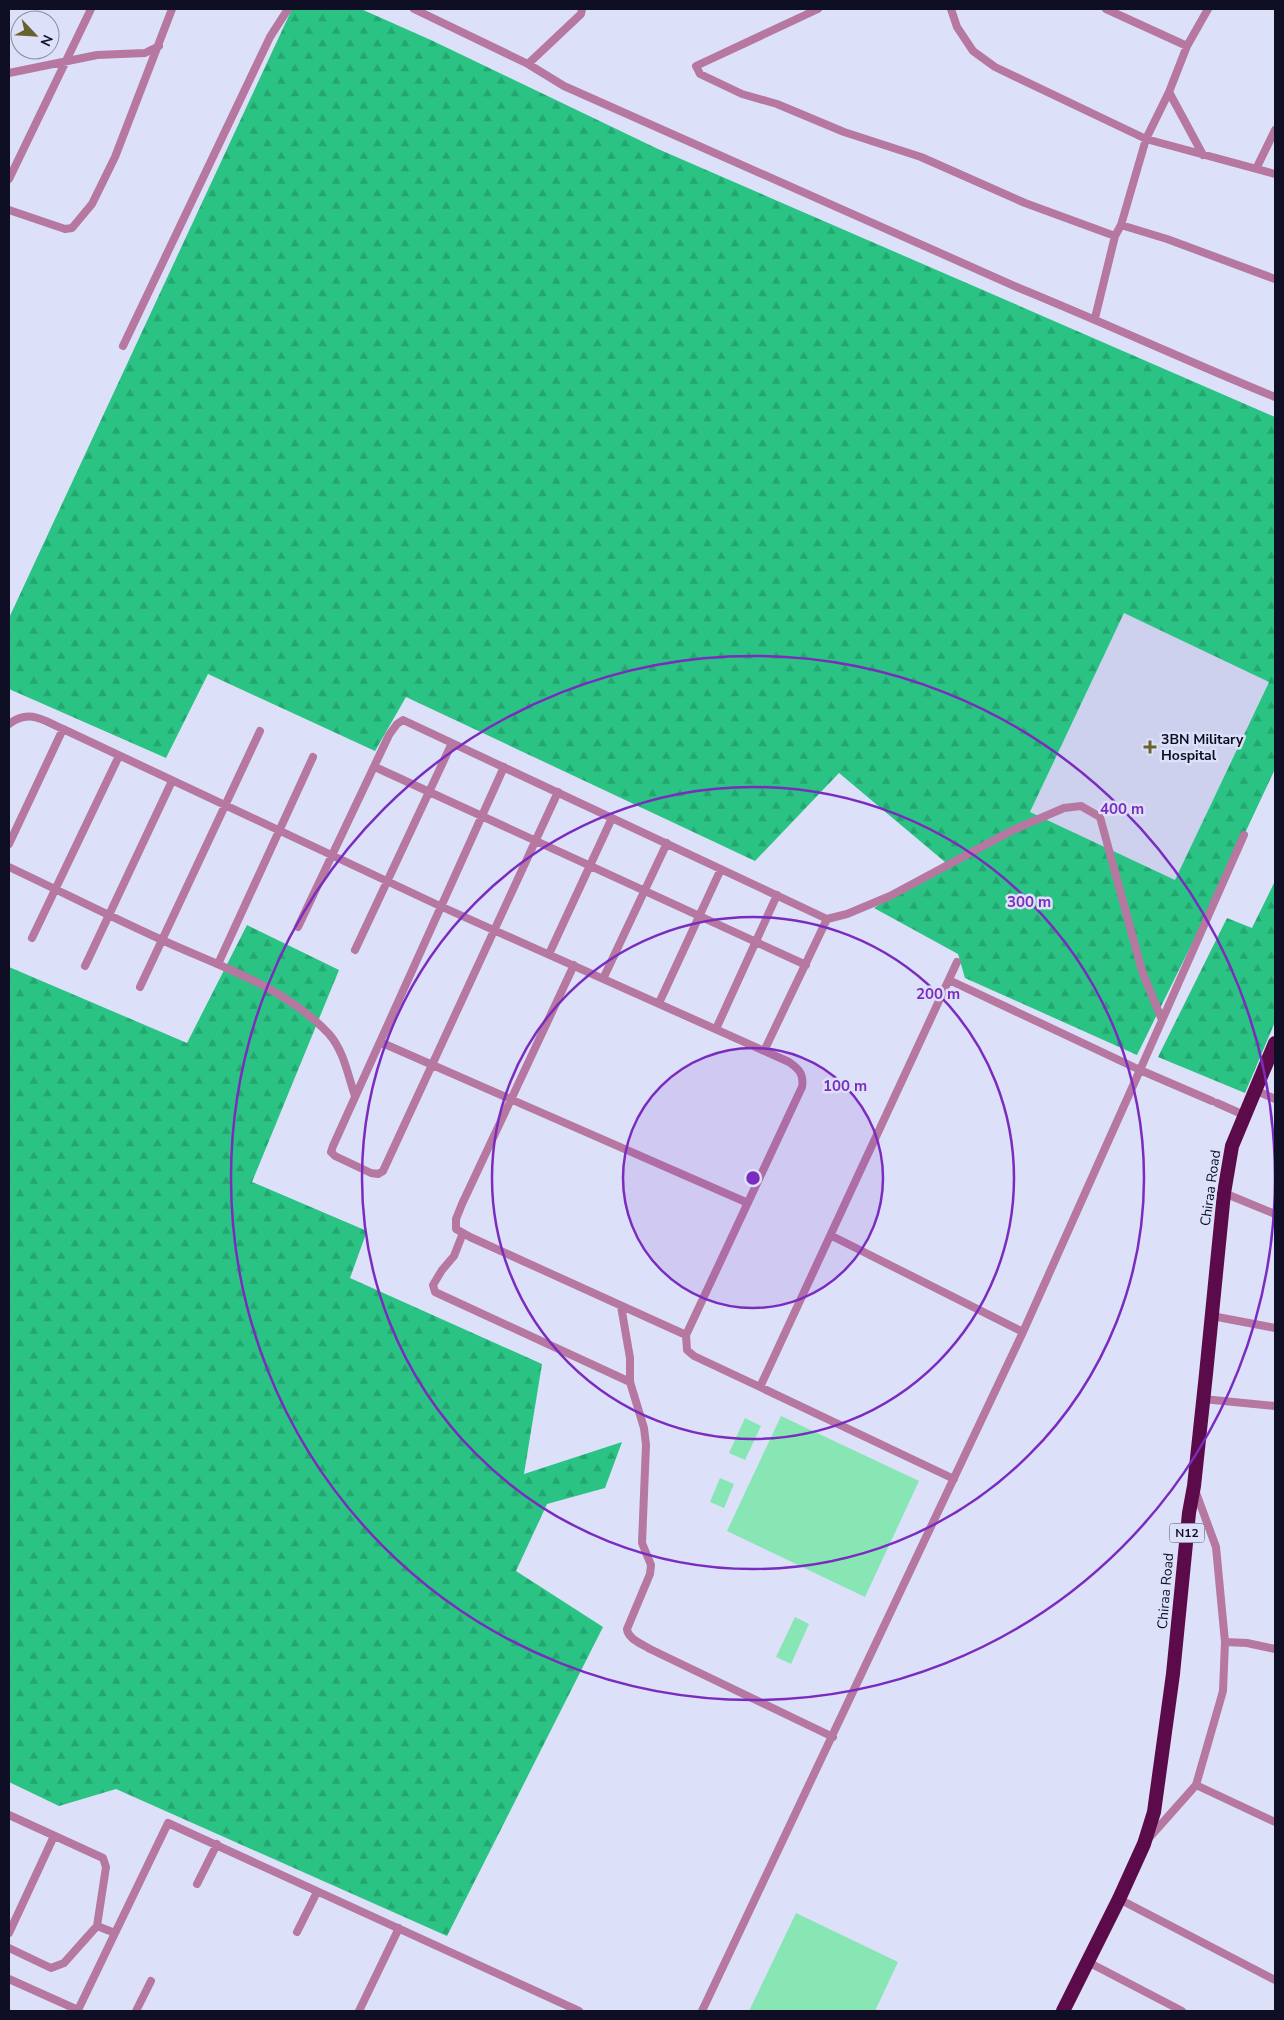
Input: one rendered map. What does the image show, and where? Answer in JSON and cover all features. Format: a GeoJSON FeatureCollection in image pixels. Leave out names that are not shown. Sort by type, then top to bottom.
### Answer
{"type":"FeatureCollection","features":[{"type":"Feature","properties":{"kind":"highway","name":"Chiraa Road"},"geometry":{"type":"LineString","coordinates":[[1062,2011],[1119,1899],[1144,1844],[1154,1812],[1168,1721],[1224,1194],[1232,1146],[1275,1043]]}},
{"type":"Feature","properties":{"kind":"street"},"geometry":{"type":"LineString","coordinates":[[9,179],[92,9]]}},
{"type":"Feature","properties":{"kind":"street"},"geometry":{"type":"LineString","coordinates":[[9,210],[64,229],[72,228],[92,204],[115,156],[172,9]]}},
{"type":"Feature","properties":{"kind":"street"},"geometry":{"type":"LineString","coordinates":[[123,346],[270,37],[288,9]]}},
{"type":"Feature","properties":{"kind":"street"},"geometry":{"type":"LineString","coordinates":[[414,9],[528,64],[564,86],[1019,288],[1095,318],[1185,360],[1275,398]]}},
{"type":"Feature","properties":{"kind":"street"},"geometry":{"type":"LineString","coordinates":[[528,64],[581,14],[582,9]]}},
{"type":"Feature","properties":{"kind":"street"},"geometry":{"type":"LineString","coordinates":[[818,9],[696,66],[700,74],[742,94],[777,104],[844,132],[921,157],[1025,203],[1115,236]]}},
{"type":"Feature","properties":{"kind":"street"},"geometry":{"type":"LineString","coordinates":[[951,9],[957,27],[973,51],[995,68],[1146,139],[1204,156],[1257,167],[1275,174]]}},
{"type":"Feature","properties":{"kind":"street"},"geometry":{"type":"LineString","coordinates":[[1106,9],[1187,46]]}},
{"type":"Feature","properties":{"kind":"street"},"geometry":{"type":"LineString","coordinates":[[1095,318],[1115,236],[1121,225],[1146,139],[1169,92],[1187,46],[1208,9]]}},
{"type":"Feature","properties":{"kind":"street"},"geometry":{"type":"LineString","coordinates":[[9,73],[97,55],[145,54],[159,46]]}},
{"type":"Feature","properties":{"kind":"street"},"geometry":{"type":"LineString","coordinates":[[1169,92],[1204,156]]}},
{"type":"Feature","properties":{"kind":"street"},"geometry":{"type":"LineString","coordinates":[[1257,167],[1275,130]]}},
{"type":"Feature","properties":{"kind":"street"},"geometry":{"type":"LineString","coordinates":[[1121,225],[1167,239],[1275,279]]}},
{"type":"Feature","properties":{"kind":"street"},"geometry":{"type":"LineString","coordinates":[[9,724],[20,717],[33,716],[440,906],[789,1062],[799,1070],[803,1079],[802,1087],[686,1335],[687,1350],[694,1356],[954,1479]]}},
{"type":"Feature","properties":{"kind":"street"},"geometry":{"type":"LineString","coordinates":[[298,927],[390,735],[397,724],[403,720],[828,919],[847,914],[890,896],[1013,830],[1064,808],[1081,806],[1100,817],[1142,971],[1162,1020]]}},
{"type":"Feature","properties":{"kind":"street"},"geometry":{"type":"LineString","coordinates":[[9,844],[63,729]]}},
{"type":"Feature","properties":{"kind":"street"},"geometry":{"type":"LineString","coordinates":[[140,987],[260,731]]}},
{"type":"Feature","properties":{"kind":"street"},"geometry":{"type":"LineString","coordinates":[[355,950],[452,743]]}},
{"type":"Feature","properties":{"kind":"street"},"geometry":{"type":"LineString","coordinates":[[32,938],[119,756]]}},
{"type":"Feature","properties":{"kind":"street"},"geometry":{"type":"LineString","coordinates":[[218,964],[313,757]]}},
{"type":"Feature","properties":{"kind":"street"},"geometry":{"type":"LineString","coordinates":[[375,766],[806,965]]}},
{"type":"Feature","properties":{"kind":"street"},"geometry":{"type":"LineString","coordinates":[[504,767],[331,1152],[335,1156],[371,1173],[378,1174],[383,1171],[496,930],[558,792]]}},
{"type":"Feature","properties":{"kind":"street"},"geometry":{"type":"LineString","coordinates":[[85,966],[172,780]]}},
{"type":"Feature","properties":{"kind":"street"},"geometry":{"type":"LineString","coordinates":[[549,954],[612,818]]}},
{"type":"Feature","properties":{"kind":"street"},"geometry":{"type":"LineString","coordinates":[[702,2011],[1023,1332],[1244,835]]}},
{"type":"Feature","properties":{"kind":"street"},"geometry":{"type":"LineString","coordinates":[[603,979],[666,843]]}},
{"type":"Feature","properties":{"kind":"street"},"geometry":{"type":"LineString","coordinates":[[9,867],[162,940],[242,974],[291,1001],[330,1035],[345,1060],[355,1096]]}},
{"type":"Feature","properties":{"kind":"street"},"geometry":{"type":"LineString","coordinates":[[659,1004],[722,869]]}},
{"type":"Feature","properties":{"kind":"street"},"geometry":{"type":"LineString","coordinates":[[716,1029],[777,895]]}},
{"type":"Feature","properties":{"kind":"street"},"geometry":{"type":"LineString","coordinates":[[764,1051],[828,919]]}},
{"type":"Feature","properties":{"kind":"street"},"geometry":{"type":"LineString","coordinates":[[760,1387],[832,1236],[957,962]]}},
{"type":"Feature","properties":{"kind":"street"},"geometry":{"type":"LineString","coordinates":[[574,965],[456,1219],[456,1229],[686,1335]]}},
{"type":"Feature","properties":{"kind":"street"},"geometry":{"type":"LineString","coordinates":[[949,980],[1140,1070],[1244,1115]]}},
{"type":"Feature","properties":{"kind":"street"},"geometry":{"type":"LineString","coordinates":[[380,1042],[748,1203]]}},
{"type":"Feature","properties":{"kind":"street"},"geometry":{"type":"LineString","coordinates":[[1255,1090],[1275,1098]]}},
{"type":"Feature","properties":{"kind":"street"},"geometry":{"type":"LineString","coordinates":[[1224,1194],[1275,1214]]}},
{"type":"Feature","properties":{"kind":"street"},"geometry":{"type":"LineString","coordinates":[[463,1233],[454,1256],[442,1270],[433,1285],[435,1292],[630,1382]]}},
{"type":"Feature","properties":{"kind":"street"},"geometry":{"type":"LineString","coordinates":[[832,1236],[1023,1332]]}},
{"type":"Feature","properties":{"kind":"street"},"geometry":{"type":"LineString","coordinates":[[621,1306],[630,1358],[630,1382],[644,1428],[646,1445],[642,1543],[651,1565],[650,1574],[627,1633],[630,1637],[650,1649],[833,1737]]}},
{"type":"Feature","properties":{"kind":"street"},"geometry":{"type":"LineString","coordinates":[[1212,1316],[1275,1328]]}},
{"type":"Feature","properties":{"kind":"street"},"geometry":{"type":"LineString","coordinates":[[1203,1398],[1275,1406]]}},
{"type":"Feature","properties":{"kind":"street"},"geometry":{"type":"LineString","coordinates":[[1144,1844],[1196,1786],[1223,1691],[1225,1642],[1216,1547],[1194,1486]]}},
{"type":"Feature","properties":{"kind":"street"},"geometry":{"type":"LineString","coordinates":[[1225,1642],[1247,1643],[1275,1649]]}},
{"type":"Feature","properties":{"kind":"street"},"geometry":{"type":"LineString","coordinates":[[1196,1786],[1275,1822]]}},
{"type":"Feature","properties":{"kind":"street"},"geometry":{"type":"LineString","coordinates":[[9,1815],[103,1858],[106,1868],[97,1926],[64,1963],[51,1968],[9,1948]]}},
{"type":"Feature","properties":{"kind":"street"},"geometry":{"type":"LineString","coordinates":[[9,1979],[79,2011],[167,1824],[171,1824],[580,2011]]}},
{"type":"Feature","properties":{"kind":"street"},"geometry":{"type":"LineString","coordinates":[[9,1933],[54,1836]]}},
{"type":"Feature","properties":{"kind":"street"},"geometry":{"type":"LineString","coordinates":[[197,1884],[217,1844]]}},
{"type":"Feature","properties":{"kind":"street"},"geometry":{"type":"LineString","coordinates":[[297,1932],[317,1892]]}},
{"type":"Feature","properties":{"kind":"street"},"geometry":{"type":"LineString","coordinates":[[1119,1899],[1275,1980]]}},
{"type":"Feature","properties":{"kind":"street"},"geometry":{"type":"LineString","coordinates":[[97,1926],[115,1933]]}},
{"type":"Feature","properties":{"kind":"street"},"geometry":{"type":"LineString","coordinates":[[359,2011],[399,1928]]}},
{"type":"Feature","properties":{"kind":"street"},"geometry":{"type":"LineString","coordinates":[[1088,1962],[1182,2011]]}},
{"type":"Feature","properties":{"kind":"street"},"geometry":{"type":"LineString","coordinates":[[136,2011],[152,1981]]}},
{"type":"Feature","properties":{"kind":"shaded area","name":"3BN Military Hospital"},"geometry":{"type":"Polygon","coordinates":[[[1124,613],[1269,681],[1175,881],[1030,812],[1124,613]]]}},
{"type":"Feature","properties":{"kind":"green space"},"geometry":{"type":"Polygon","coordinates":[[[292,9],[361,9],[433,41],[658,149],[1275,417],[1275,769],[1214,899],[1137,1055],[965,978],[958,954],[874,908],[945,862],[839,773],[755,861],[406,697],[375,751],[208,674],[166,758],[9,689],[9,618],[292,9]],[[1124,613],[1030,812],[1175,880],[1269,682],[1124,613]]]}},
{"type":"Feature","properties":{"kind":"green space"},"geometry":{"type":"Polygon","coordinates":[[[1275,881],[1275,1022],[1245,1093],[1158,1057],[1227,918],[1252,928],[1275,881]]]}},
{"type":"Feature","properties":{"kind":"green space"},"geometry":{"type":"Polygon","coordinates":[[[247,925],[339,970],[252,1182],[367,1231],[350,1278],[542,1364],[524,1474],[622,1442],[605,1488],[547,1504],[516,1571],[603,1627],[447,1936],[116,1789],[59,1806],[9,1782],[9,967],[187,1043],[247,925]]]}},
{"type":"Feature","properties":{"kind":"green space"},"geometry":{"type":"Polygon","coordinates":[[[781,1416],[919,1481],[865,1597],[727,1531],[781,1416]]]}},
{"type":"Feature","properties":{"kind":"green space"},"geometry":{"type":"Polygon","coordinates":[[[745,1418],[761,1426],[745,1460],[729,1453],[745,1418]]]}},
{"type":"Feature","properties":{"kind":"green space"},"geometry":{"type":"Polygon","coordinates":[[[720,1478],[734,1484],[724,1508],[710,1502],[720,1478]]]}},
{"type":"Feature","properties":{"kind":"green space"},"geometry":{"type":"Polygon","coordinates":[[[795,1617],[809,1624],[791,1664],[776,1657],[795,1617]]]}},
{"type":"Feature","properties":{"kind":"green space"},"geometry":{"type":"Polygon","coordinates":[[[796,1913],[898,1962],[875,2011],[749,2011],[796,1913]]]}},
{"type":"Feature","properties":{"kind":"place","name":"3BN Military Hospital"},"geometry":{"type":"Point","coordinates":[1150,747]}}]}
